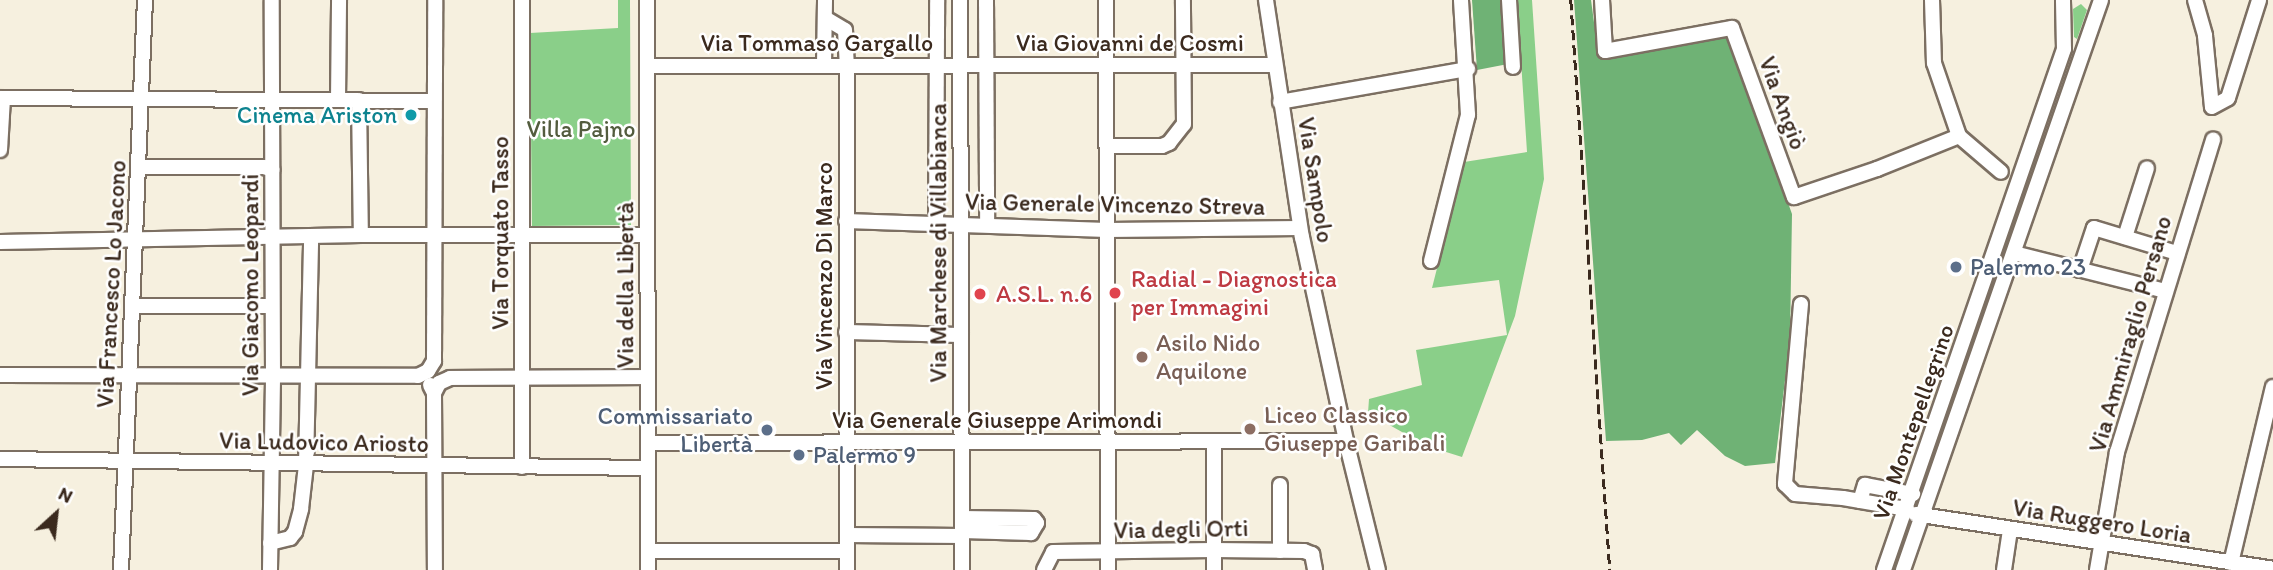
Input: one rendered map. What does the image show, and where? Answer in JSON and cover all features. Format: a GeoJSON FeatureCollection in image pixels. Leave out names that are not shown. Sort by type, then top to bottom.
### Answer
{"type":"FeatureCollection","features":[{"type":"Feature","properties":{"kind":"street","name":"Via Francesco Lo Jacono"},"geometry":{"type":"LineString","coordinates":[[121,570],[145,0]]}},
{"type":"Feature","properties":{"kind":"street","name":"Via Giacomo Leopardi"},"geometry":{"type":"LineString","coordinates":[[270,570],[273,375],[272,0]]}},
{"type":"Feature","properties":{"kind":"street"},"geometry":{"type":"LineString","coordinates":[[338,100],[339,0]]}},
{"type":"Feature","properties":{"kind":"street"},"geometry":{"type":"LineString","coordinates":[[0,375],[418,376],[428,371],[434,361],[435,0]]}},
{"type":"Feature","properties":{"kind":"street","name":"Via Torquato Tasso"},"geometry":{"type":"LineString","coordinates":[[522,0],[523,467]]}},
{"type":"Feature","properties":{"kind":"street","name":"Via della Libertà"},"geometry":{"type":"LineString","coordinates":[[647,0],[648,570]]}},
{"type":"Feature","properties":{"kind":"street"},"geometry":{"type":"LineString","coordinates":[[824,65],[825,0]]}},
{"type":"Feature","properties":{"kind":"street","name":"Via Marchese di Villabianca"},"geometry":{"type":"LineString","coordinates":[[936,224],[937,0]]}},
{"type":"Feature","properties":{"kind":"street","name":"Via Marchese di Villabianca"},"geometry":{"type":"LineString","coordinates":[[958,0],[960,570]]}},
{"type":"Feature","properties":{"kind":"street","name":"Via Marchese di Villabianca"},"geometry":{"type":"LineString","coordinates":[[986,0],[987,225]]}},
{"type":"Feature","properties":{"kind":"street"},"geometry":{"type":"LineString","coordinates":[[1106,0],[1108,570]]}},
{"type":"Feature","properties":{"kind":"street"},"geometry":{"type":"LineString","coordinates":[[1108,146],[1163,146],[1184,124],[1183,0]]}},
{"type":"Feature","properties":{"kind":"street","name":"Via Sampolo"},"geometry":{"type":"LineString","coordinates":[[1266,0],[1300,228],[1346,441],[1378,570]]}},
{"type":"Feature","properties":{"kind":"street"},"geometry":{"type":"LineString","coordinates":[[1431,261],[1468,115],[1468,69],[1461,0]]}},
{"type":"Feature","properties":{"kind":"street"},"geometry":{"type":"LineString","coordinates":[[1509,0],[1513,67]]}},
{"type":"Feature","properties":{"kind":"street","name":"Via Angiò"},"geometry":{"type":"LineString","coordinates":[[1602,0],[1605,51],[1732,28],[1794,197],[1877,169],[1959,136]]}},
{"type":"Feature","properties":{"kind":"street"},"geometry":{"type":"LineString","coordinates":[[1932,0],[1934,64],[1959,136],[2001,172],[2011,204]]}},
{"type":"Feature","properties":{"kind":"street","name":"Via Montepellegrino"},"geometry":{"type":"LineString","coordinates":[[1884,570],[1913,494],[2059,65],[2066,40],[2063,0]]}},
{"type":"Feature","properties":{"kind":"street","name":"Via Montepellegrino"},"geometry":{"type":"LineString","coordinates":[[1903,570],[2101,0]]}},
{"type":"Feature","properties":{"kind":"street"},"geometry":{"type":"LineString","coordinates":[[2195,0],[2205,36],[2212,107],[2228,98],[2259,0]]}},
{"type":"Feature","properties":{"kind":"street","name":"Via Vincenzo Di Marco"},"geometry":{"type":"LineString","coordinates":[[825,18],[845,30],[847,65],[847,570]]}},
{"type":"Feature","properties":{"kind":"street","name":"Via Giovanni de Cosmi"},"geometry":{"type":"LineString","coordinates":[[986,66],[1275,65]]}},
{"type":"Feature","properties":{"kind":"street"},"geometry":{"type":"LineString","coordinates":[[2059,65],[2076,71]]}},
{"type":"Feature","properties":{"kind":"street","name":"Via Tommaso Gargallo"},"geometry":{"type":"LineString","coordinates":[[648,66],[986,66]]}},
{"type":"Feature","properties":{"kind":"street"},"geometry":{"type":"LineString","coordinates":[[1282,101],[1468,69]]}},
{"type":"Feature","properties":{"kind":"street"},"geometry":{"type":"LineString","coordinates":[[0,150],[1,98],[435,101]]}},
{"type":"Feature","properties":{"kind":"street"},"geometry":{"type":"LineString","coordinates":[[359,100],[361,235]]}},
{"type":"Feature","properties":{"kind":"street","name":"Via Ammiraglio Persano"},"geometry":{"type":"LineString","coordinates":[[2097,570],[2117,452],[2213,139]]}},
{"type":"Feature","properties":{"kind":"street"},"geometry":{"type":"LineString","coordinates":[[2001,172],[2028,154]]}},
{"type":"Feature","properties":{"kind":"street"},"geometry":{"type":"LineString","coordinates":[[140,167],[264,167],[273,170]]}},
{"type":"Feature","properties":{"kind":"street"},"geometry":{"type":"LineString","coordinates":[[2125,237],[2147,168]]}},
{"type":"Feature","properties":{"kind":"street","name":"Via Generale Vincenzo Streva"},"geometry":{"type":"LineString","coordinates":[[846,221],[1107,230],[1300,228]]}},
{"type":"Feature","properties":{"kind":"street"},"geometry":{"type":"LineString","coordinates":[[2080,270],[2094,228],[2177,253]]}},
{"type":"Feature","properties":{"kind":"street"},"geometry":{"type":"LineString","coordinates":[[0,242],[273,236],[648,234]]}},
{"type":"Feature","properties":{"kind":"street"},"geometry":{"type":"LineString","coordinates":[[270,543],[281,543],[295,532],[306,464],[311,236]]}},
{"type":"Feature","properties":{"kind":"street"},"geometry":{"type":"LineString","coordinates":[[2014,253],[2165,291]]}},
{"type":"Feature","properties":{"kind":"street"},"geometry":{"type":"LineString","coordinates":[[1982,289],[2000,295]]}},
{"type":"Feature","properties":{"kind":"street","name":"Via Ruggero Loria"},"geometry":{"type":"LineString","coordinates":[[1801,304],[1785,484],[1796,494],[1860,501],[1923,516],[2273,569]]}},
{"type":"Feature","properties":{"kind":"street"},"geometry":{"type":"LineString","coordinates":[[133,306],[272,306]]}},
{"type":"Feature","properties":{"kind":"street"},"geometry":{"type":"LineString","coordinates":[[846,332],[959,335]]}},
{"type":"Feature","properties":{"kind":"street"},"geometry":{"type":"LineString","coordinates":[[434,361],[450,377]]}},
{"type":"Feature","properties":{"kind":"street"},"geometry":{"type":"LineString","coordinates":[[418,376],[429,383],[434,393],[435,570]]}},
{"type":"Feature","properties":{"kind":"street"},"geometry":{"type":"LineString","coordinates":[[434,393],[439,383],[450,377],[648,377]]}},
{"type":"Feature","properties":{"kind":"street"},"geometry":{"type":"LineString","coordinates":[[2231,563],[2273,387]]}},
{"type":"Feature","properties":{"kind":"street","name":"Via Generale Giuseppe Arimondi"},"geometry":{"type":"LineString","coordinates":[[648,443],[1346,441]]}},
{"type":"Feature","properties":{"kind":"street"},"geometry":{"type":"LineString","coordinates":[[1214,442],[1214,570]]}},
{"type":"Feature","properties":{"kind":"street","name":"Via Ludovico Ariosto"},"geometry":{"type":"LineString","coordinates":[[0,459],[648,468]]}},
{"type":"Feature","properties":{"kind":"street"},"geometry":{"type":"LineString","coordinates":[[1280,485],[1280,551]]}},
{"type":"Feature","properties":{"kind":"street"},"geometry":{"type":"LineString","coordinates":[[1860,501],[1864,485],[1913,494]]}},
{"type":"Feature","properties":{"kind":"street"},"geometry":{"type":"LineString","coordinates":[[847,535],[961,530]]}},
{"type":"Feature","properties":{"kind":"street"},"geometry":{"type":"LineString","coordinates":[[2004,570],[2010,530]]}},
{"type":"Feature","properties":{"kind":"street","name":"Via degli Orti"},"geometry":{"type":"LineString","coordinates":[[1044,570],[1053,552],[1214,550],[1312,554],[1315,570]]}},
{"type":"Feature","properties":{"kind":"street"},"geometry":{"type":"LineString","coordinates":[[648,551],[847,551]]}},
{"type":"Feature","properties":{"kind":"green space","name":"Villa Pajno"},"geometry":{"type":"Polygon","coordinates":[[[618,0],[630,0],[631,225],[532,226],[530,33],[618,28],[618,0]]]}},
{"type":"Feature","properties":{"kind":"green space"},"geometry":{"type":"Polygon","coordinates":[[[1472,0],[1504,0],[1508,64],[1477,70],[1472,0]]]}},
{"type":"Feature","properties":{"kind":"green space"},"geometry":{"type":"Polygon","coordinates":[[[1517,0],[1532,0],[1544,179],[1515,316],[1462,457],[1427,446],[1368,413],[1369,399],[1422,385],[1416,350],[1507,335],[1499,280],[1432,288],[1464,162],[1527,152],[1517,0]]]}},
{"type":"Feature","properties":{"kind":"green space"},"geometry":{"type":"Polygon","coordinates":[[[1574,0],[1591,0],[1598,52],[1602,56],[1728,36],[1792,214],[1790,339],[1775,463],[1745,466],[1725,456],[1697,430],[1681,445],[1669,433],[1642,440],[1606,441],[1574,0]]]}},
{"type":"Feature","properties":{"kind":"green space"},"geometry":{"type":"Polygon","coordinates":[[[2081,4],[2087,10],[2077,39],[2074,37],[2073,9],[2081,4]]]}},
{"type":"Feature","properties":{"kind":"railway"},"geometry":{"type":"LineString","coordinates":[[1571,0],[1610,570]]}},
{"type":"Feature","properties":{"kind":"place","name":"Cinema Ariston"},"geometry":{"type":"Point","coordinates":[411,115]}},
{"type":"Feature","properties":{"kind":"place","name":"Palermo 23"},"geometry":{"type":"Point","coordinates":[1956,267]}},
{"type":"Feature","properties":{"kind":"place","name":"Radial - Diagnostica per Immagini"},"geometry":{"type":"Point","coordinates":[1115,293]}},
{"type":"Feature","properties":{"kind":"place","name":"A.S.L. n.6"},"geometry":{"type":"Point","coordinates":[980,294]}},
{"type":"Feature","properties":{"kind":"place","name":"Asilo Nido Aquilone"},"geometry":{"type":"Point","coordinates":[1142,357]}},
{"type":"Feature","properties":{"kind":"place","name":"Liceo Classico Giuseppe Garibali"},"geometry":{"type":"Point","coordinates":[1250,429]}},
{"type":"Feature","properties":{"kind":"place","name":"Commissariato Libertà"},"geometry":{"type":"Point","coordinates":[767,430]}},
{"type":"Feature","properties":{"kind":"place","name":"Palermo 9"},"geometry":{"type":"Point","coordinates":[799,455]}}]}
